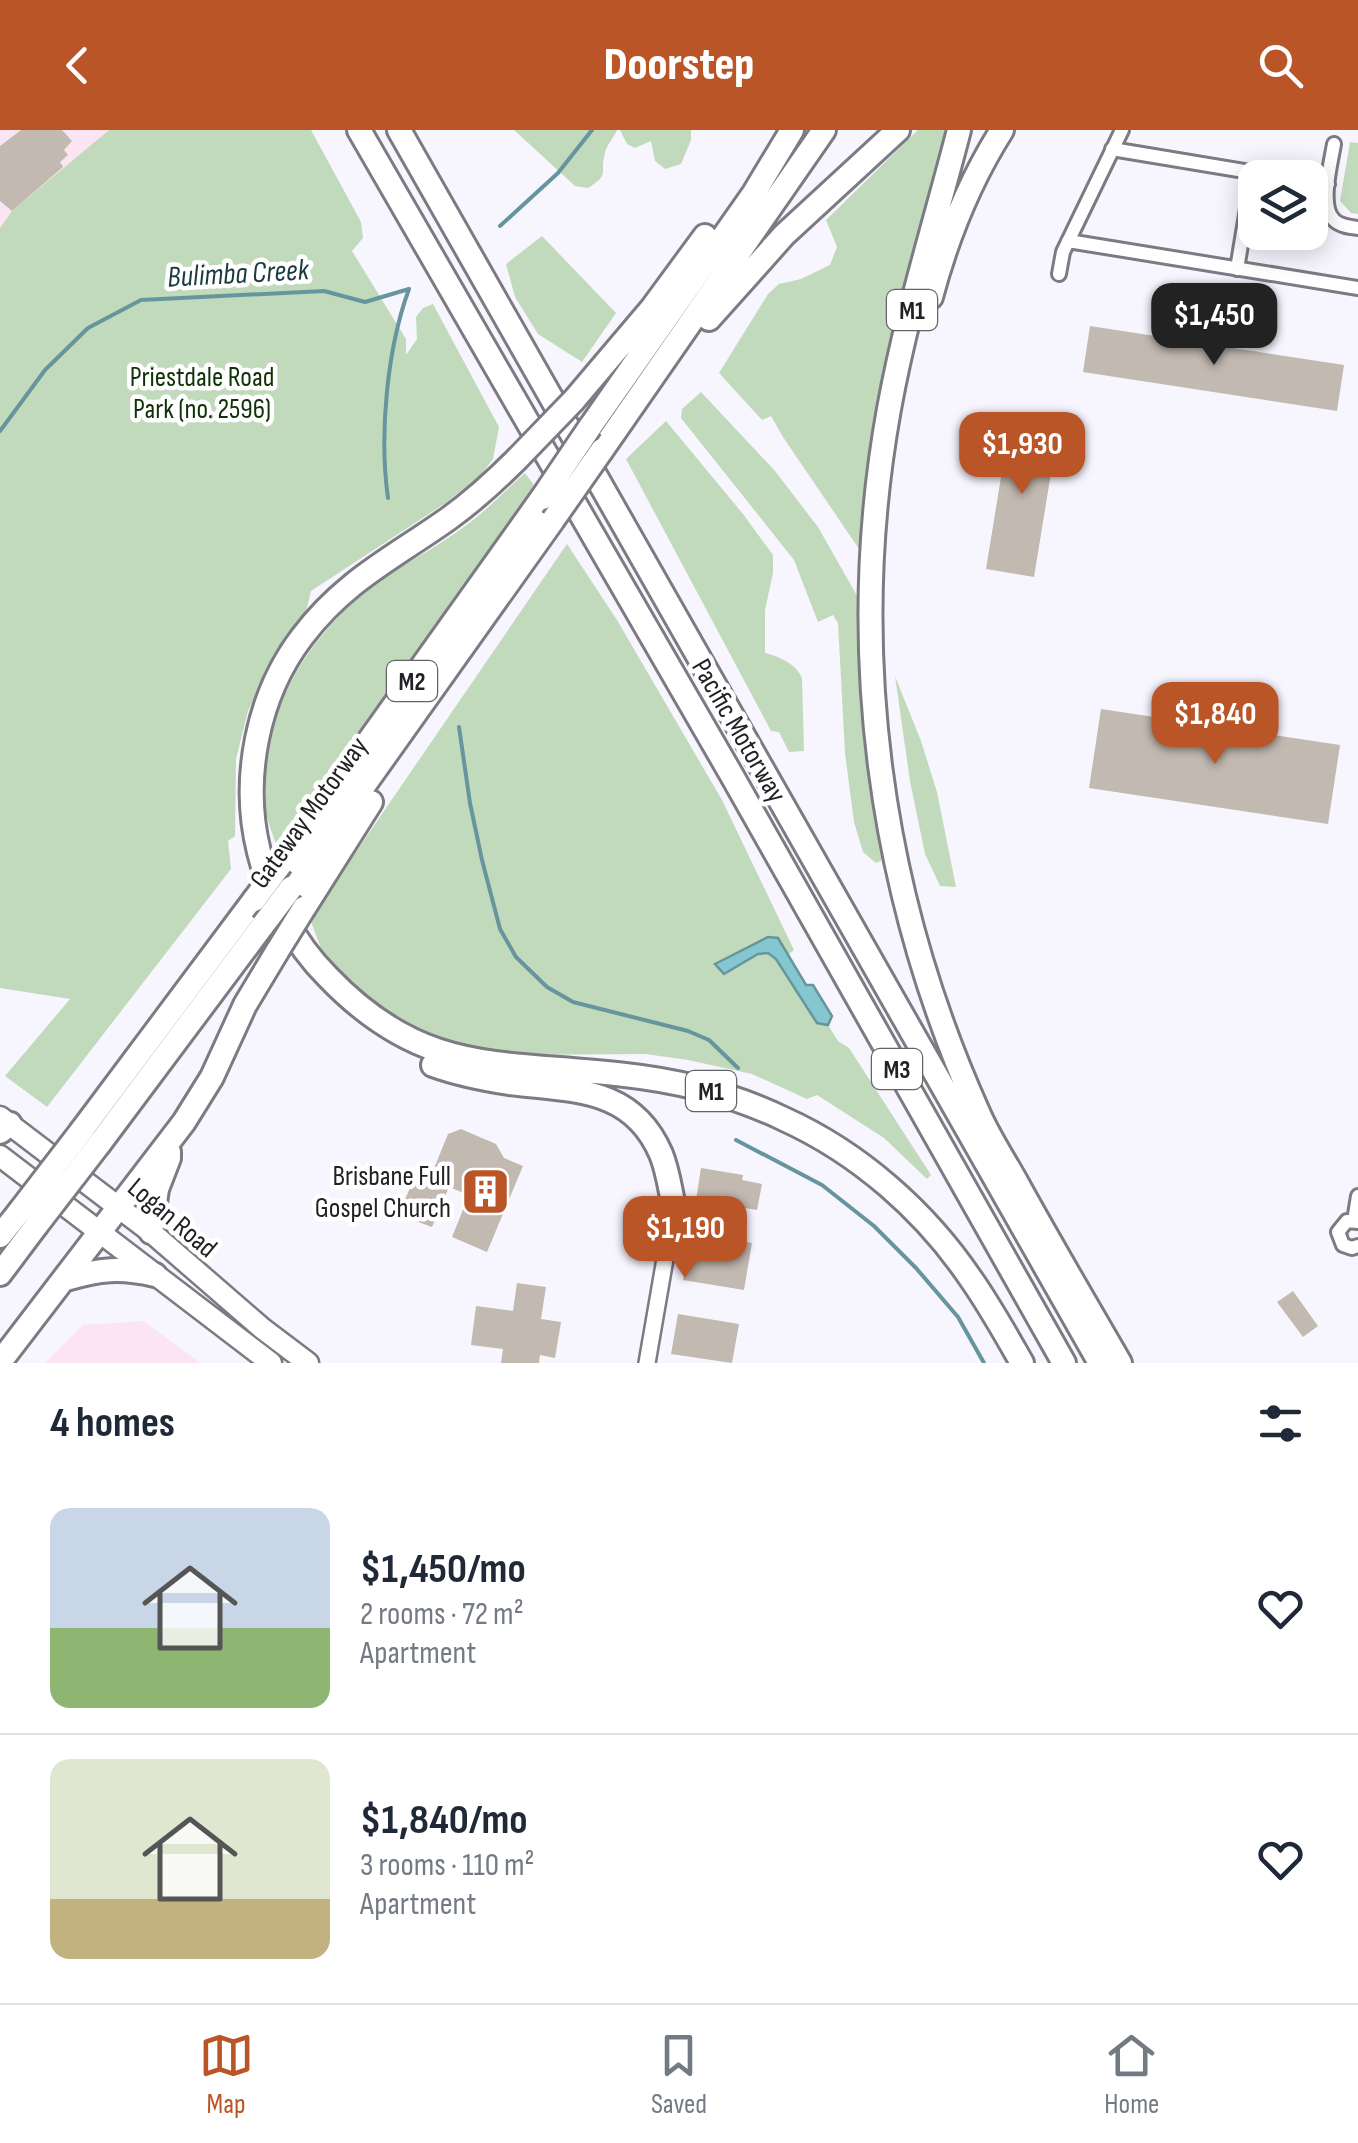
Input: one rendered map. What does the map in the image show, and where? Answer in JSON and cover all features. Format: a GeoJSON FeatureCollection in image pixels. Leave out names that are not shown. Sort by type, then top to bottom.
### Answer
{"type":"FeatureCollection","features":[{"type":"Feature","properties":{"kind":"highway","name":"Pacific Motorway"},"geometry":{"type":"LineString","coordinates":[[359,130],[1064,1363]]}},
{"type":"Feature","properties":{"kind":"highway","name":"Pacific Motorway"},"geometry":{"type":"LineString","coordinates":[[399,130],[1100,1363]]}},
{"type":"Feature","properties":{"kind":"highway","name":"Gateway Motorway"},"geometry":{"type":"LineString","coordinates":[[0,1274],[28,1219],[91,1137],[263,925],[298,898],[388,754],[824,130]]}},
{"type":"Feature","properties":{"kind":"highway"},"geometry":{"type":"LineString","coordinates":[[652,378],[673,366],[784,235],[898,130]]}},
{"type":"Feature","properties":{"kind":"highway","name":"M1"},"geometry":{"type":"LineString","coordinates":[[959,130],[898,363],[878,493],[870,647],[880,769],[898,871],[932,1001],[980,1116],[1120,1363]]}},
{"type":"Feature","properties":{"kind":"highway"},"geometry":{"type":"LineString","coordinates":[[878,493],[893,454],[910,372],[946,248],[967,193],[1002,130]]}},
{"type":"Feature","properties":{"kind":"highway","name":"Gateway Motorway"},"geometry":{"type":"LineString","coordinates":[[91,1137],[254,900],[542,498],[754,193],[789,134]]}},
{"type":"Feature","properties":{"kind":"highway","name":"M1"},"geometry":{"type":"LineString","coordinates":[[789,134],[751,171],[652,308],[574,400],[476,498],[338,596],[299,641],[272,690],[258,733],[252,799],[256,842],[276,901],[300,943],[317,966],[366,1013],[436,1051],[507,1066],[620,1074],[686,1084],[751,1105],[808,1131],[876,1176],[924,1220],[971,1278],[1022,1363]]}},
{"type":"Feature","properties":{"kind":"highway"},"geometry":{"type":"LineString","coordinates":[[0,1362],[168,1144],[212,1076],[245,1005],[278,950],[298,898]]}},
{"type":"Feature","properties":{"kind":"highway"},"geometry":{"type":"LineString","coordinates":[[317,966],[325,992],[335,1002],[367,1029],[418,1058],[461,1074],[582,1091],[617,1103],[636,1117],[656,1143],[674,1207]]}},
{"type":"Feature","properties":{"kind":"highway"},"geometry":{"type":"LineString","coordinates":[[152,1232],[157,1190],[169,1158],[168,1144]]}},
{"type":"Feature","properties":{"kind":"highway","name":"Gateway Motorway"},"geometry":{"type":"LineString","coordinates":[[0,1236],[28,1219]]}},
{"type":"Feature","properties":{"kind":"highway"},"geometry":{"type":"LineString","coordinates":[[66,1279],[107,1269],[155,1276]]}},
{"type":"Feature","properties":{"kind":"main road","name":"Logan Road"},"geometry":{"type":"LineString","coordinates":[[3,1124],[152,1232],[308,1363]]}},
{"type":"Feature","properties":{"kind":"main road","name":"Logan Road"},"geometry":{"type":"LineString","coordinates":[[0,1156],[272,1363]]}},
{"type":"Feature","properties":{"kind":"street"},"geometry":{"type":"LineString","coordinates":[[1059,274],[1063,252],[1122,130]]}},
{"type":"Feature","properties":{"kind":"street"},"geometry":{"type":"LineString","coordinates":[[1328,184],[1334,144]]}},
{"type":"Feature","properties":{"kind":"street"},"geometry":{"type":"LineString","coordinates":[[1112,149],[1238,170]]}},
{"type":"Feature","properties":{"kind":"street"},"geometry":{"type":"LineString","coordinates":[[1328,206],[1334,220],[1358,228]]}},
{"type":"Feature","properties":{"kind":"street"},"geometry":{"type":"LineString","coordinates":[[1068,242],[1358,288]]}},
{"type":"Feature","properties":{"kind":"street"},"geometry":{"type":"LineString","coordinates":[[1237,268],[1240,250]]}},
{"type":"Feature","properties":{"kind":"street"},"geometry":{"type":"LineString","coordinates":[[1358,1196],[1356,1221],[1343,1224],[1338,1237],[1348,1247],[1358,1246]]}},
{"type":"Feature","properties":{"kind":"street"},"geometry":{"type":"LineString","coordinates":[[647,1363],[674,1207]]}},
{"type":"Feature","properties":{"kind":"shaded area"},"geometry":{"type":"Polygon","coordinates":[[[0,130],[109,130],[12,211],[0,228],[0,130]]]}},
{"type":"Feature","properties":{"kind":"shaded area"},"geometry":{"type":"Polygon","coordinates":[[[143,1321],[201,1363],[45,1363],[83,1325],[143,1321]]]}},
{"type":"Feature","properties":{"kind":"green space","name":"Priestdale Road Park (no. 2596)"},"geometry":{"type":"Polygon","coordinates":[[[109,130],[311,130],[361,222],[363,238],[352,251],[406,339],[406,355],[417,339],[416,317],[433,304],[499,427],[493,459],[481,475],[444,504],[311,591],[306,612],[275,655],[248,711],[236,759],[235,836],[228,841],[231,869],[47,1107],[5,1076],[70,999],[0,988],[0,228],[12,211],[109,130]]]}},
{"type":"Feature","properties":{"kind":"green space"},"geometry":{"type":"Polygon","coordinates":[[[514,130],[617,130],[606,150],[602,176],[588,188],[575,186],[514,130]]]}},
{"type":"Feature","properties":{"kind":"green space"},"geometry":{"type":"Polygon","coordinates":[[[620,130],[691,130],[691,140],[681,164],[665,169],[655,161],[651,141],[635,148],[627,144],[620,130]]]}},
{"type":"Feature","properties":{"kind":"green space"},"geometry":{"type":"Polygon","coordinates":[[[918,130],[944,130],[945,136],[906,275],[863,496],[859,549],[771,416],[762,420],[719,373],[768,294],[779,284],[830,265],[837,247],[826,220],[918,130]]]}},
{"type":"Feature","properties":{"kind":"green space"},"geometry":{"type":"Polygon","coordinates":[[[1350,142],[1358,143],[1358,214],[1351,213],[1340,201],[1350,142]]]}},
{"type":"Feature","properties":{"kind":"green space"},"geometry":{"type":"Polygon","coordinates":[[[542,236],[616,313],[582,362],[538,334],[515,297],[506,264],[542,236]]]}},
{"type":"Feature","properties":{"kind":"green space"},"geometry":{"type":"Polygon","coordinates":[[[701,392],[775,471],[818,527],[860,601],[863,700],[883,855],[876,863],[863,852],[854,822],[845,753],[838,623],[833,615],[818,622],[794,560],[681,418],[682,409],[701,392]]]}},
{"type":"Feature","properties":{"kind":"green space"},"geometry":{"type":"Polygon","coordinates":[[[666,421],[773,555],[765,610],[765,653],[786,661],[802,678],[804,751],[789,752],[779,732],[771,731],[626,459],[666,421]]]}},
{"type":"Feature","properties":{"kind":"green space"},"geometry":{"type":"Polygon","coordinates":[[[525,473],[534,485],[276,845],[266,813],[268,753],[282,702],[307,656],[361,594],[468,524],[525,473]]]}},
{"type":"Feature","properties":{"kind":"green space"},"geometry":{"type":"Polygon","coordinates":[[[567,544],[617,620],[722,800],[794,950],[788,955],[778,938],[735,969],[758,954],[767,953],[776,959],[817,1023],[828,1025],[838,1041],[849,1048],[931,1175],[927,1179],[884,1138],[817,1095],[807,1099],[752,1074],[645,1054],[495,1055],[426,1036],[389,1015],[329,970],[310,919],[567,544]]]}},
{"type":"Feature","properties":{"kind":"green space"},"geometry":{"type":"Polygon","coordinates":[[[895,676],[937,792],[956,887],[940,886],[925,854],[895,676]]]}},
{"type":"Feature","properties":{"kind":"water"},"geometry":{"type":"Polygon","coordinates":[[[768,937],[778,938],[806,985],[813,985],[832,1016],[828,1025],[817,1023],[776,959],[768,953],[758,954],[724,974],[715,964],[768,937]]]}},
{"type":"Feature","properties":{"kind":"building"},"geometry":{"type":"Polygon","coordinates":[[[21,130],[62,130],[72,141],[64,150],[68,155],[60,162],[63,167],[12,211],[0,201],[0,146],[21,130]]]}},
{"type":"Feature","properties":{"kind":"building"},"geometry":{"type":"Polygon","coordinates":[[[1090,326],[1344,365],[1337,411],[1083,372],[1090,326]]]}},
{"type":"Feature","properties":{"kind":"building"},"geometry":{"type":"Polygon","coordinates":[[[1011,416],[1059,424],[1034,577],[986,569],[1011,416]]]}},
{"type":"Feature","properties":{"kind":"building"},"geometry":{"type":"Polygon","coordinates":[[[1101,709],[1340,745],[1328,824],[1089,788],[1101,709]]]}},
{"type":"Feature","properties":{"kind":"building","name":"Brisbane Full Gospel Church"},"geometry":{"type":"Polygon","coordinates":[[[461,1129],[496,1144],[504,1158],[523,1166],[487,1252],[452,1237],[469,1195],[449,1187],[432,1227],[399,1215],[419,1165],[433,1171],[448,1134],[461,1129]]]}},
{"type":"Feature","properties":{"kind":"building"},"geometry":{"type":"Polygon","coordinates":[[[701,1168],[743,1175],[742,1180],[762,1184],[757,1210],[696,1200],[701,1168]]]}},
{"type":"Feature","properties":{"kind":"building"},"geometry":{"type":"Polygon","coordinates":[[[691,1233],[752,1243],[744,1290],[683,1280],[691,1233]]]}},
{"type":"Feature","properties":{"kind":"building"},"geometry":{"type":"Polygon","coordinates":[[[517,1283],[546,1287],[541,1319],[561,1322],[555,1358],[540,1355],[539,1363],[501,1363],[503,1349],[471,1345],[476,1306],[513,1311],[517,1283]]]}},
{"type":"Feature","properties":{"kind":"building"},"geometry":{"type":"Polygon","coordinates":[[[1293,1291],[1318,1326],[1303,1337],[1277,1302],[1293,1291]]]}},
{"type":"Feature","properties":{"kind":"building"},"geometry":{"type":"Polygon","coordinates":[[[678,1314],[739,1324],[732,1363],[671,1354],[678,1314]]]}},
{"type":"Feature","properties":{"kind":"waterway","name":"Bulimba Creek"},"geometry":{"type":"LineString","coordinates":[[500,226],[558,173],[592,130]]}},
{"type":"Feature","properties":{"kind":"waterway","name":"Bulimba Creek"},"geometry":{"type":"LineString","coordinates":[[0,431],[45,370],[88,328],[141,300],[324,291],[365,302],[409,289]]}},
{"type":"Feature","properties":{"kind":"waterway"},"geometry":{"type":"LineString","coordinates":[[388,498],[384,447],[387,392],[395,338],[409,289]]}},
{"type":"Feature","properties":{"kind":"waterway"},"geometry":{"type":"LineString","coordinates":[[459,727],[482,860],[500,929],[516,957],[547,987],[573,1002],[688,1031],[709,1040],[738,1068]]}},
{"type":"Feature","properties":{"kind":"waterway"},"geometry":{"type":"LineString","coordinates":[[736,1140],[822,1185],[874,1226],[958,1317],[984,1363]]}},
{"type":"Feature","properties":{"kind":"place","name":"Brisbane Full Gospel Church"},"geometry":{"type":"Point","coordinates":[486,1191]}}]}
